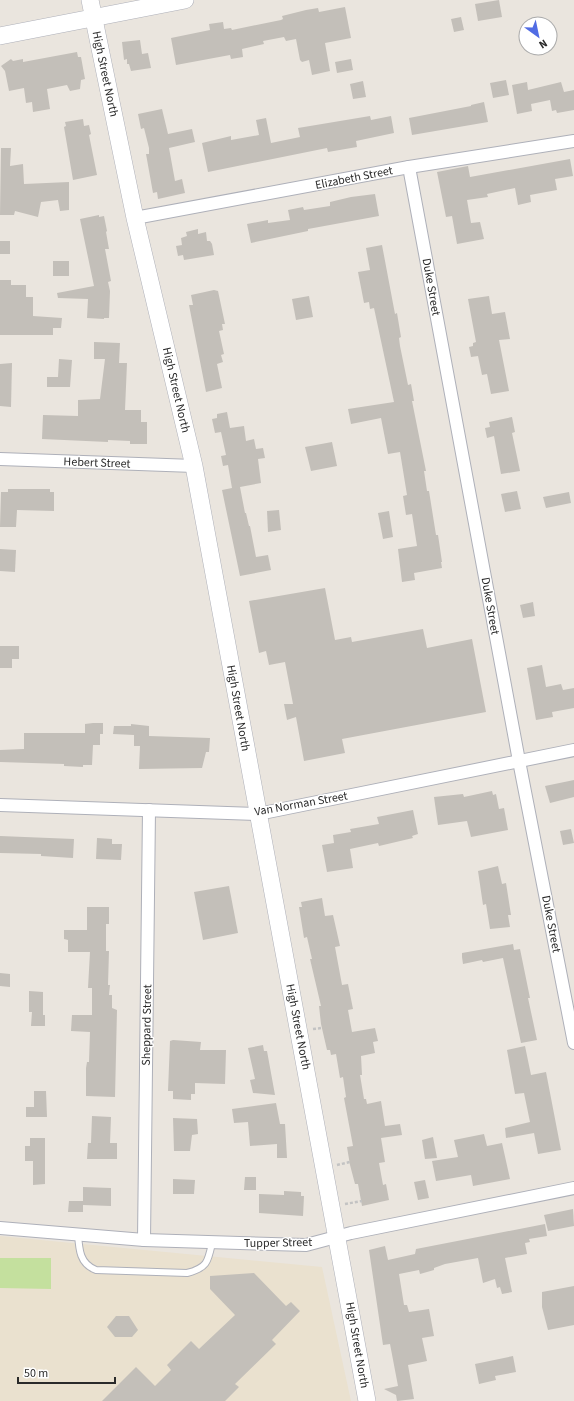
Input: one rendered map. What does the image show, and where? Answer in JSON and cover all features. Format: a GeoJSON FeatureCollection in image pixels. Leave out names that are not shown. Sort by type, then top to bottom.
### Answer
{"type":"FeatureCollection","features":[{"type":"Feature","properties":{"kind":"main road","name":"High Street North"},"geometry":{"type":"LineString","coordinates":[[90,0],[135,218],[194,466],[338,1237],[367,1401]]}},
{"type":"Feature","properties":{"kind":"main road"},"geometry":{"type":"LineString","coordinates":[[0,36],[94,19],[185,0]]}},
{"type":"Feature","properties":{"kind":"street","name":"Elizabeth Street"},"geometry":{"type":"LineString","coordinates":[[135,218],[409,167],[574,141]]}},
{"type":"Feature","properties":{"kind":"street","name":"Duke Street"},"geometry":{"type":"LineString","coordinates":[[409,167],[519,761],[574,1043]]}},
{"type":"Feature","properties":{"kind":"street","name":"Hebert Street"},"geometry":{"type":"LineString","coordinates":[[0,459],[194,466]]}},
{"type":"Feature","properties":{"kind":"street","name":"Van Norman Street"},"geometry":{"type":"LineString","coordinates":[[0,805],[258,814],[574,750]]}},
{"type":"Feature","properties":{"kind":"street","name":"Sheppard Street"},"geometry":{"type":"LineString","coordinates":[[144,1240],[149,810]]}},
{"type":"Feature","properties":{"kind":"street","name":"Tupper Street"},"geometry":{"type":"LineString","coordinates":[[0,1228],[144,1240],[306,1245],[574,1188]]}},
{"type":"Feature","properties":{"kind":"lane"},"geometry":{"type":"LineString","coordinates":[[78,1234],[82,1260],[89,1267],[96,1270],[193,1272],[200,1270],[208,1261],[212,1243]]}},
{"type":"Feature","properties":{"kind":"path"},"geometry":{"type":"LineString","coordinates":[[311,1030],[322,1028]]}},
{"type":"Feature","properties":{"kind":"path"},"geometry":{"type":"LineString","coordinates":[[337,1165],[350,1162]]}},
{"type":"Feature","properties":{"kind":"path"},"geometry":{"type":"LineString","coordinates":[[345,1204],[362,1201]]}},
{"type":"Feature","properties":{"kind":"shaded area"},"geometry":{"type":"Polygon","coordinates":[[[0,1236],[322,1267],[351,1401],[0,1401],[0,1236]]]}},
{"type":"Feature","properties":{"kind":"green space"},"geometry":{"type":"Polygon","coordinates":[[[0,1258],[51,1258],[51,1289],[0,1288],[0,1258]]]}},
{"type":"Feature","properties":{"kind":"building"},"geometry":{"type":"Polygon","coordinates":[[[499,0],[502,17],[478,21],[475,4],[499,0]]]}},
{"type":"Feature","properties":{"kind":"building"},"geometry":{"type":"Polygon","coordinates":[[[345,7],[351,38],[325,43],[330,71],[312,75],[309,60],[302,62],[300,60],[296,39],[286,41],[284,37],[263,41],[264,44],[242,49],[243,57],[231,59],[230,55],[176,65],[171,38],[210,30],[209,24],[223,22],[224,29],[231,28],[232,30],[281,20],[283,19],[282,16],[306,10],[318,8],[319,12],[345,7]]]}},
{"type":"Feature","properties":{"kind":"building"},"geometry":{"type":"Polygon","coordinates":[[[461,17],[464,30],[454,32],[451,19],[461,17]]]}},
{"type":"Feature","properties":{"kind":"building"},"geometry":{"type":"Polygon","coordinates":[[[140,40],[142,54],[148,53],[151,68],[131,71],[129,64],[127,64],[127,59],[124,60],[122,42],[140,40]]]}},
{"type":"Feature","properties":{"kind":"building"},"geometry":{"type":"Polygon","coordinates":[[[77,52],[78,57],[81,57],[85,79],[81,80],[80,89],[70,91],[67,85],[47,89],[50,109],[33,112],[32,102],[26,103],[24,88],[9,91],[5,71],[1,66],[11,59],[13,61],[23,59],[23,62],[77,52]]]}},
{"type":"Feature","properties":{"kind":"building"},"geometry":{"type":"Polygon","coordinates":[[[351,59],[353,70],[337,73],[335,62],[351,59]]]}},
{"type":"Feature","properties":{"kind":"building"},"geometry":{"type":"Polygon","coordinates":[[[506,80],[509,95],[493,98],[490,83],[506,80]]]}},
{"type":"Feature","properties":{"kind":"building"},"geometry":{"type":"Polygon","coordinates":[[[363,81],[366,97],[353,99],[350,84],[363,81]]]}},
{"type":"Feature","properties":{"kind":"building"},"geometry":{"type":"Polygon","coordinates":[[[527,82],[528,90],[561,82],[564,92],[574,90],[574,110],[557,113],[556,110],[552,111],[550,100],[531,104],[532,111],[517,114],[512,85],[527,82]]]}},
{"type":"Feature","properties":{"kind":"building"},"geometry":{"type":"Polygon","coordinates":[[[484,102],[488,122],[412,135],[409,118],[484,102]]]}},
{"type":"Feature","properties":{"kind":"building"},"geometry":{"type":"Polygon","coordinates":[[[162,109],[168,134],[192,129],[195,142],[169,148],[175,181],[182,179],[185,193],[158,199],[157,192],[153,193],[146,154],[149,154],[149,148],[144,128],[141,129],[138,114],[162,109]]]}},
{"type":"Feature","properties":{"kind":"building"},"geometry":{"type":"Polygon","coordinates":[[[370,116],[371,120],[391,116],[394,133],[356,141],[357,147],[328,152],[327,148],[208,172],[202,143],[231,136],[231,140],[259,135],[256,120],[266,118],[271,143],[300,137],[298,128],[370,116]]]}},
{"type":"Feature","properties":{"kind":"building"},"geometry":{"type":"Polygon","coordinates":[[[83,119],[84,126],[89,125],[91,134],[89,135],[97,175],[73,180],[64,127],[66,126],[65,122],[83,119]]]}},
{"type":"Feature","properties":{"kind":"building"},"geometry":{"type":"Polygon","coordinates":[[[1,148],[11,148],[10,166],[23,164],[24,184],[69,182],[69,210],[60,211],[58,200],[41,202],[38,217],[15,211],[14,215],[0,215],[1,148]]]}},
{"type":"Feature","properties":{"kind":"building"},"geometry":{"type":"Polygon","coordinates":[[[570,159],[573,176],[555,179],[557,190],[530,195],[531,202],[518,205],[515,188],[487,194],[488,197],[467,200],[471,223],[480,222],[484,239],[457,244],[452,216],[446,217],[437,172],[468,166],[470,177],[570,159]]]}},
{"type":"Feature","properties":{"kind":"building"},"geometry":{"type":"Polygon","coordinates":[[[375,194],[379,216],[308,229],[308,231],[251,243],[247,224],[268,220],[268,223],[290,220],[288,210],[303,207],[304,210],[330,206],[330,202],[351,197],[375,194]]]}},
{"type":"Feature","properties":{"kind":"building"},"geometry":{"type":"Polygon","coordinates":[[[99,215],[99,217],[104,216],[107,231],[109,249],[105,249],[111,281],[108,282],[110,291],[109,318],[104,319],[87,318],[88,299],[58,298],[57,293],[94,286],[80,219],[99,215]]]}},
{"type":"Feature","properties":{"kind":"building"},"geometry":{"type":"Polygon","coordinates":[[[198,229],[198,234],[206,232],[207,241],[210,241],[212,244],[214,255],[184,260],[183,255],[178,256],[176,246],[182,245],[181,238],[187,236],[186,232],[198,229]]]}},
{"type":"Feature","properties":{"kind":"building"},"geometry":{"type":"Polygon","coordinates":[[[0,241],[10,241],[10,254],[0,254],[0,241]]]}},
{"type":"Feature","properties":{"kind":"building"},"geometry":{"type":"Polygon","coordinates":[[[382,245],[395,314],[397,313],[401,337],[399,338],[400,346],[408,385],[411,384],[414,401],[412,401],[426,471],[424,471],[427,491],[429,491],[442,562],[442,568],[414,573],[415,580],[402,582],[398,549],[417,546],[412,514],[406,515],[403,496],[407,495],[400,452],[388,454],[381,418],[351,424],[348,409],[394,402],[374,308],[370,309],[369,302],[364,303],[358,272],[370,270],[366,248],[382,245]]]}},
{"type":"Feature","properties":{"kind":"building"},"geometry":{"type":"Polygon","coordinates":[[[53,261],[69,261],[69,276],[53,276],[53,261]]]}},
{"type":"Feature","properties":{"kind":"building"},"geometry":{"type":"Polygon","coordinates":[[[0,280],[11,280],[11,285],[26,285],[26,297],[33,297],[33,316],[62,318],[61,328],[53,328],[53,335],[0,335],[0,280]]]}},
{"type":"Feature","properties":{"kind":"building"},"geometry":{"type":"Polygon","coordinates":[[[214,290],[218,291],[225,324],[222,324],[223,330],[219,331],[224,354],[221,355],[223,362],[217,364],[222,388],[206,392],[189,305],[193,305],[191,295],[214,290]]]}},
{"type":"Feature","properties":{"kind":"building"},"geometry":{"type":"Polygon","coordinates":[[[309,296],[313,317],[296,320],[292,299],[309,296]]]}},
{"type":"Feature","properties":{"kind":"building"},"geometry":{"type":"Polygon","coordinates":[[[489,296],[492,314],[505,312],[510,339],[499,340],[509,391],[491,394],[487,374],[482,375],[478,356],[471,357],[469,347],[473,346],[473,343],[476,342],[468,299],[489,296]]]}},
{"type":"Feature","properties":{"kind":"building"},"geometry":{"type":"Polygon","coordinates":[[[94,342],[120,343],[119,363],[127,363],[125,410],[141,410],[141,422],[147,422],[147,444],[130,444],[130,441],[108,440],[108,442],[42,439],[43,415],[78,416],[78,400],[100,399],[105,359],[94,359],[94,342]]]}},
{"type":"Feature","properties":{"kind":"building"},"geometry":{"type":"Polygon","coordinates":[[[59,359],[72,360],[70,387],[47,387],[47,377],[58,377],[59,359]]]}},
{"type":"Feature","properties":{"kind":"building"},"geometry":{"type":"Polygon","coordinates":[[[12,363],[11,407],[0,406],[0,364],[12,363]]]}},
{"type":"Feature","properties":{"kind":"building"},"geometry":{"type":"Polygon","coordinates":[[[227,412],[230,428],[244,426],[246,441],[254,439],[256,449],[263,448],[265,458],[258,459],[261,483],[240,487],[256,557],[268,555],[271,570],[240,576],[222,490],[232,488],[228,465],[223,466],[221,456],[226,455],[221,432],[215,433],[212,419],[217,418],[217,414],[227,412]]]}},
{"type":"Feature","properties":{"kind":"building"},"geometry":{"type":"Polygon","coordinates":[[[512,417],[515,432],[512,433],[520,471],[501,474],[494,436],[487,438],[485,428],[490,427],[489,422],[512,417]]]}},
{"type":"Feature","properties":{"kind":"building"},"geometry":{"type":"Polygon","coordinates":[[[332,442],[337,466],[311,471],[305,447],[332,442]]]}},
{"type":"Feature","properties":{"kind":"building"},"geometry":{"type":"Polygon","coordinates":[[[8,489],[50,489],[50,492],[54,492],[54,511],[17,510],[16,527],[0,527],[1,492],[8,492],[8,489]]]}},
{"type":"Feature","properties":{"kind":"building"},"geometry":{"type":"Polygon","coordinates":[[[517,491],[521,509],[505,512],[501,494],[517,491]]]}},
{"type":"Feature","properties":{"kind":"building"},"geometry":{"type":"Polygon","coordinates":[[[569,492],[571,503],[546,508],[543,497],[569,492]]]}},
{"type":"Feature","properties":{"kind":"building"},"geometry":{"type":"Polygon","coordinates":[[[279,510],[281,530],[268,532],[267,511],[279,510]]]}},
{"type":"Feature","properties":{"kind":"building"},"geometry":{"type":"Polygon","coordinates":[[[389,511],[393,537],[383,539],[378,513],[389,511]]]}},
{"type":"Feature","properties":{"kind":"building"},"geometry":{"type":"Polygon","coordinates":[[[0,549],[16,550],[15,572],[0,571],[0,549]]]}},
{"type":"Feature","properties":{"kind":"building"},"geometry":{"type":"Polygon","coordinates":[[[325,588],[335,640],[351,637],[352,642],[423,629],[427,648],[472,639],[486,712],[342,739],[345,753],[304,761],[296,717],[287,720],[284,704],[293,704],[285,662],[269,665],[266,651],[259,653],[249,601],[325,588]]]}},
{"type":"Feature","properties":{"kind":"building"},"geometry":{"type":"Polygon","coordinates":[[[533,602],[535,616],[523,618],[520,605],[533,602]]]}},
{"type":"Feature","properties":{"kind":"building"},"geometry":{"type":"Polygon","coordinates":[[[0,646],[19,646],[19,659],[12,659],[12,668],[0,668],[0,646]]]}},
{"type":"Feature","properties":{"kind":"building"},"geometry":{"type":"Polygon","coordinates":[[[542,665],[546,687],[561,684],[563,690],[574,688],[574,708],[552,712],[553,717],[536,720],[527,668],[542,665]]]}},
{"type":"Feature","properties":{"kind":"building"},"geometry":{"type":"Polygon","coordinates":[[[103,723],[103,734],[100,734],[100,745],[93,745],[92,765],[83,765],[83,767],[64,766],[64,764],[0,762],[0,750],[24,749],[24,733],[85,733],[85,724],[103,723]]]}},
{"type":"Feature","properties":{"kind":"building"},"geometry":{"type":"Polygon","coordinates":[[[131,724],[149,726],[149,736],[210,738],[209,752],[206,752],[202,768],[139,769],[140,746],[134,746],[134,735],[113,734],[114,726],[131,726],[131,724]]]}},
{"type":"Feature","properties":{"kind":"building"},"geometry":{"type":"Polygon","coordinates":[[[574,780],[574,797],[550,803],[545,786],[574,780]]]}},
{"type":"Feature","properties":{"kind":"building"},"geometry":{"type":"Polygon","coordinates":[[[492,791],[493,795],[496,794],[499,809],[504,808],[508,830],[471,837],[467,821],[438,825],[434,797],[463,794],[464,797],[492,791]]]}},
{"type":"Feature","properties":{"kind":"building"},"geometry":{"type":"Polygon","coordinates":[[[413,810],[418,834],[412,836],[413,838],[379,846],[378,843],[350,849],[353,868],[327,872],[322,845],[334,843],[333,835],[351,832],[350,829],[379,824],[377,817],[413,810]]]}},
{"type":"Feature","properties":{"kind":"building"},"geometry":{"type":"Polygon","coordinates":[[[571,829],[574,843],[563,845],[560,831],[571,829]]]}},
{"type":"Feature","properties":{"kind":"building"},"geometry":{"type":"Polygon","coordinates":[[[0,836],[74,839],[73,858],[41,856],[41,854],[0,853],[0,836]]]}},
{"type":"Feature","properties":{"kind":"building"},"geometry":{"type":"Polygon","coordinates":[[[97,838],[112,839],[112,844],[122,844],[121,860],[96,859],[97,838]]]}},
{"type":"Feature","properties":{"kind":"building"},"geometry":{"type":"Polygon","coordinates":[[[498,866],[502,884],[506,883],[511,915],[508,915],[510,927],[490,929],[486,904],[483,905],[478,871],[498,866]]]}},
{"type":"Feature","properties":{"kind":"building"},"geometry":{"type":"Polygon","coordinates":[[[229,886],[238,933],[203,940],[194,892],[229,886]]]}},
{"type":"Feature","properties":{"kind":"building"},"geometry":{"type":"Polygon","coordinates":[[[322,898],[325,916],[333,915],[340,946],[335,947],[342,985],[348,984],[353,1009],[348,1010],[352,1032],[375,1028],[378,1041],[373,1042],[375,1053],[361,1056],[362,1075],[360,1075],[364,1099],[366,1099],[367,1104],[381,1101],[385,1126],[400,1124],[402,1135],[381,1138],[385,1162],[379,1163],[383,1185],[386,1184],[389,1200],[362,1206],[358,1184],[355,1184],[347,1147],[353,1146],[344,1098],[346,1097],[343,1077],[340,1078],[336,1054],[331,1055],[330,1050],[327,1050],[321,1024],[319,1006],[321,1006],[310,959],[312,959],[307,937],[304,938],[299,907],[302,907],[301,902],[322,898]]]}},
{"type":"Feature","properties":{"kind":"building"},"geometry":{"type":"Polygon","coordinates":[[[87,907],[109,907],[109,924],[106,924],[106,951],[109,951],[108,985],[110,985],[109,995],[112,995],[112,1008],[117,1010],[115,1097],[86,1096],[86,1068],[87,1062],[89,1062],[90,1032],[71,1031],[72,1015],[92,1015],[92,988],[88,988],[90,952],[68,952],[68,940],[64,939],[64,930],[87,930],[87,907]]]}},
{"type":"Feature","properties":{"kind":"building"},"geometry":{"type":"Polygon","coordinates":[[[513,944],[514,950],[520,949],[537,1040],[521,1043],[503,958],[463,964],[462,957],[462,953],[513,944]]]}},
{"type":"Feature","properties":{"kind":"building"},"geometry":{"type":"Polygon","coordinates":[[[0,973],[10,974],[10,987],[0,986],[0,973]]]}},
{"type":"Feature","properties":{"kind":"building"},"geometry":{"type":"Polygon","coordinates":[[[29,991],[43,992],[43,1015],[45,1015],[45,1026],[31,1026],[32,1012],[29,1012],[29,991]]]}},
{"type":"Feature","properties":{"kind":"building"},"geometry":{"type":"Polygon","coordinates":[[[170,1041],[201,1042],[200,1050],[226,1050],[225,1084],[195,1083],[195,1094],[191,1094],[191,1100],[173,1099],[173,1091],[168,1091],[170,1041]]]}},
{"type":"Feature","properties":{"kind":"building"},"geometry":{"type":"Polygon","coordinates":[[[263,1045],[264,1051],[267,1051],[275,1095],[253,1093],[250,1080],[255,1079],[248,1048],[263,1045]]]}},
{"type":"Feature","properties":{"kind":"building"},"geometry":{"type":"Polygon","coordinates":[[[525,1046],[531,1075],[546,1072],[561,1150],[538,1154],[534,1133],[506,1138],[505,1128],[530,1122],[524,1093],[515,1094],[507,1050],[525,1046]]]}},
{"type":"Feature","properties":{"kind":"building"},"geometry":{"type":"Polygon","coordinates":[[[34,1091],[46,1091],[47,1117],[26,1117],[26,1107],[34,1107],[34,1091]]]}},
{"type":"Feature","properties":{"kind":"building"},"geometry":{"type":"Polygon","coordinates":[[[276,1103],[280,1124],[285,1124],[287,1158],[277,1158],[277,1144],[250,1146],[248,1122],[234,1123],[232,1109],[276,1103]]]}},
{"type":"Feature","properties":{"kind":"building"},"geometry":{"type":"Polygon","coordinates":[[[92,1116],[111,1117],[110,1143],[117,1143],[117,1159],[87,1159],[88,1143],[91,1143],[92,1116]]]}},
{"type":"Feature","properties":{"kind":"building"},"geometry":{"type":"Polygon","coordinates":[[[173,1118],[197,1119],[198,1134],[192,1135],[190,1151],[174,1151],[173,1118]]]}},
{"type":"Feature","properties":{"kind":"building"},"geometry":{"type":"Polygon","coordinates":[[[484,1134],[487,1146],[502,1143],[510,1179],[473,1186],[471,1175],[436,1181],[432,1161],[458,1157],[454,1140],[484,1134]]]}},
{"type":"Feature","properties":{"kind":"building"},"geometry":{"type":"Polygon","coordinates":[[[433,1137],[437,1158],[425,1159],[422,1140],[433,1137]]]}},
{"type":"Feature","properties":{"kind":"building"},"geometry":{"type":"Polygon","coordinates":[[[30,1138],[45,1138],[45,1184],[33,1185],[33,1161],[25,1161],[25,1146],[30,1146],[30,1138]]]}},
{"type":"Feature","properties":{"kind":"building"},"geometry":{"type":"Polygon","coordinates":[[[245,1177],[256,1177],[256,1190],[244,1190],[245,1177]]]}},
{"type":"Feature","properties":{"kind":"building"},"geometry":{"type":"Polygon","coordinates":[[[173,1179],[195,1180],[194,1194],[173,1194],[173,1179]]]}},
{"type":"Feature","properties":{"kind":"building"},"geometry":{"type":"Polygon","coordinates":[[[425,1180],[429,1198],[418,1200],[414,1182],[425,1180]]]}},
{"type":"Feature","properties":{"kind":"building"},"geometry":{"type":"Polygon","coordinates":[[[83,1187],[111,1188],[111,1206],[83,1205],[83,1212],[68,1212],[69,1201],[83,1201],[83,1187]]]}},
{"type":"Feature","properties":{"kind":"building"},"geometry":{"type":"Polygon","coordinates":[[[284,1191],[301,1192],[301,1196],[304,1196],[303,1216],[259,1213],[259,1194],[284,1195],[284,1191]]]}},
{"type":"Feature","properties":{"kind":"building"},"geometry":{"type":"Polygon","coordinates":[[[573,1209],[574,1226],[548,1231],[544,1215],[573,1209]]]}},
{"type":"Feature","properties":{"kind":"building"},"geometry":{"type":"Polygon","coordinates":[[[545,1224],[547,1236],[529,1239],[530,1242],[525,1243],[527,1254],[505,1258],[512,1292],[502,1294],[500,1287],[497,1288],[495,1279],[483,1283],[478,1258],[445,1264],[434,1268],[434,1270],[420,1274],[419,1270],[399,1274],[404,1305],[407,1305],[409,1312],[429,1309],[434,1336],[422,1338],[427,1361],[408,1365],[414,1399],[397,1401],[396,1395],[384,1389],[398,1386],[390,1344],[383,1345],[369,1250],[385,1246],[388,1260],[415,1254],[416,1249],[545,1224]]]}},
{"type":"Feature","properties":{"kind":"building"},"geometry":{"type":"Polygon","coordinates":[[[254,1273],[286,1306],[291,1302],[300,1311],[272,1340],[276,1344],[235,1384],[239,1387],[225,1401],[102,1401],[136,1367],[155,1386],[171,1370],[167,1365],[191,1341],[199,1349],[235,1315],[210,1289],[210,1276],[254,1273]]]}},
{"type":"Feature","properties":{"kind":"building"},"geometry":{"type":"Polygon","coordinates":[[[574,1286],[574,1325],[548,1330],[542,1307],[542,1292],[574,1286]]]}},
{"type":"Feature","properties":{"kind":"building"},"geometry":{"type":"Polygon","coordinates":[[[116,1316],[129,1316],[138,1330],[132,1337],[115,1337],[107,1327],[116,1316]]]}},
{"type":"Feature","properties":{"kind":"building"},"geometry":{"type":"Polygon","coordinates":[[[513,1356],[516,1372],[495,1376],[496,1380],[479,1384],[475,1364],[513,1356]]]}}]}
